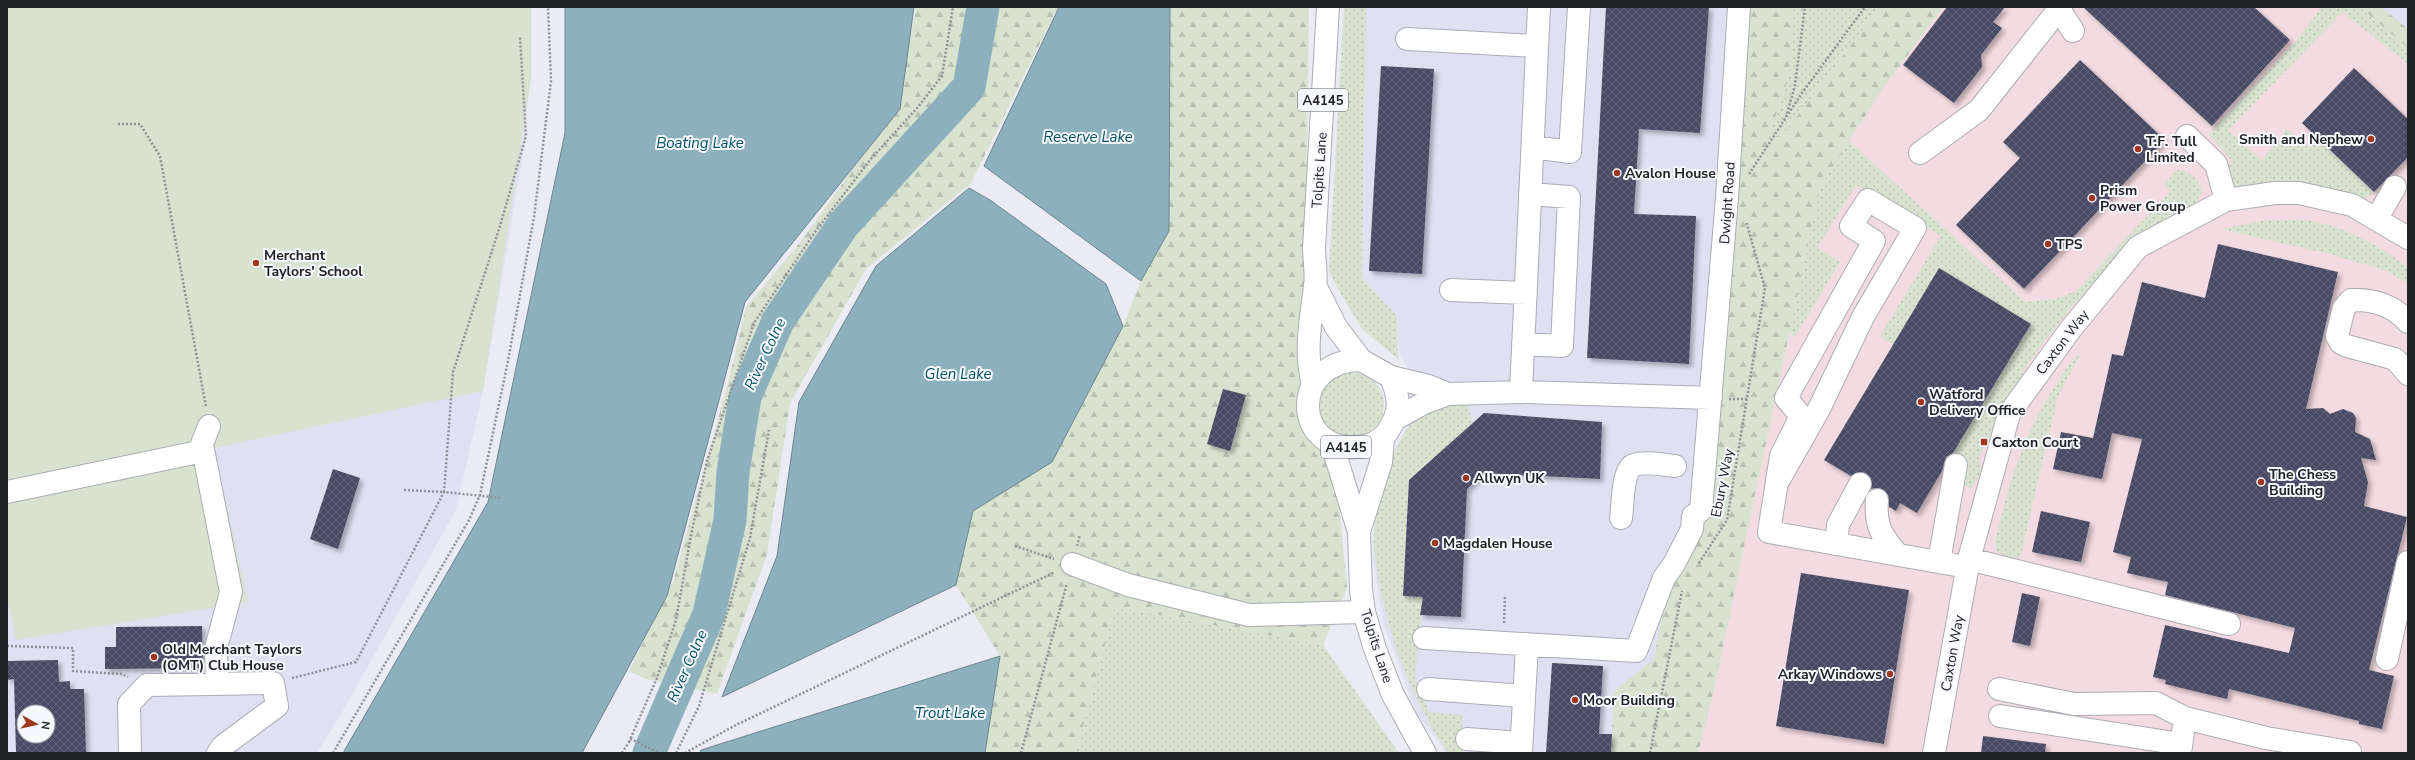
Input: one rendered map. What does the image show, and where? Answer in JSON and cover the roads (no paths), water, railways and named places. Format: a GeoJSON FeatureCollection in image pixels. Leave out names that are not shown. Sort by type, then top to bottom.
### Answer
{"type":"FeatureCollection","features":[{"type":"Feature","properties":{"kind":"street","name":"Tolpits Lane"},"geometry":{"type":"LineString","coordinates":[[1328,7],[1314,248],[1316,285],[1310,311],[1307,363],[1312,385],[1308,414],[1321,437],[1332,444],[1359,532],[1361,590],[1364,612],[1375,649],[1393,695],[1425,753]]}},
{"type":"Feature","properties":{"kind":"street"},"geometry":{"type":"LineString","coordinates":[[1521,392],[1539,7]]}},
{"type":"Feature","properties":{"kind":"street"},"geometry":{"type":"LineString","coordinates":[[1533,147],[1570,152],[1579,7]]}},
{"type":"Feature","properties":{"kind":"street","name":"Dwight Road"},"geometry":{"type":"LineString","coordinates":[[1527,645],[1636,651],[1664,578],[1674,564],[1692,529],[1693,516],[1701,510],[1727,198],[1739,7]]}},
{"type":"Feature","properties":{"kind":"street"},"geometry":{"type":"LineString","coordinates":[[1920,153],[1979,110],[2060,8],[2073,31]]}},
{"type":"Feature","properties":{"kind":"street"},"geometry":{"type":"LineString","coordinates":[[1407,38],[1537,46]]}},
{"type":"Feature","properties":{"kind":"street"},"geometry":{"type":"LineString","coordinates":[[2187,136],[2216,164],[2226,200]]}},
{"type":"Feature","properties":{"kind":"street"},"geometry":{"type":"LineString","coordinates":[[2377,218],[2395,187]]}},
{"type":"Feature","properties":{"kind":"street","name":"Caxton Way"},"geometry":{"type":"LineString","coordinates":[[1934,753],[1968,563],[2009,414],[2070,330],[2138,247],[2226,200],[2275,193],[2299,193],[2352,205],[2377,218],[2408,238]]}},
{"type":"Feature","properties":{"kind":"street"},"geometry":{"type":"LineString","coordinates":[[1523,344],[1562,346],[1569,197],[1530,194]]}},
{"type":"Feature","properties":{"kind":"street"},"geometry":{"type":"LineString","coordinates":[[1777,483],[1819,409],[1863,317],[1915,228],[1868,200],[1852,226],[1874,241],[1786,398],[1801,416],[1781,456],[1769,532],[1939,562],[1968,563],[2229,624]]}},
{"type":"Feature","properties":{"kind":"street","name":"Tolpits Lane"},"geometry":{"type":"LineString","coordinates":[[1316,285],[1336,327],[1361,360],[1391,377]]}},
{"type":"Feature","properties":{"kind":"street"},"geometry":{"type":"LineString","coordinates":[[1451,290],[1526,293]]}},
{"type":"Feature","properties":{"kind":"street"},"geometry":{"type":"LineString","coordinates":[[2408,322],[2393,307],[2360,300],[2351,300],[2344,308],[2337,336],[2341,343],[2347,346],[2395,360],[2408,374]]}},
{"type":"Feature","properties":{"kind":"street"},"geometry":{"type":"LineString","coordinates":[[1312,385],[1322,371],[1334,364],[1346,360],[1361,360]]}},
{"type":"Feature","properties":{"kind":"street"},"geometry":{"type":"LineString","coordinates":[[1397,418],[1398,403],[1391,377],[1428,386],[1448,394]]}},
{"type":"Feature","properties":{"kind":"street"},"geometry":{"type":"LineString","coordinates":[[1397,418],[1424,403],[1448,394],[1521,392],[1711,398]]}},
{"type":"Feature","properties":{"kind":"street","name":"Tolpits Lane"},"geometry":{"type":"LineString","coordinates":[[1359,532],[1381,462],[1383,439],[1397,418]]}},
{"type":"Feature","properties":{"kind":"street"},"geometry":{"type":"LineString","coordinates":[[209,426],[202,444],[231,592],[216,648],[217,684]]}},
{"type":"Feature","properties":{"kind":"street","name":"A4145"},"geometry":{"type":"LineString","coordinates":[[1332,444],[1350,448],[1367,446],[1383,439]]}},
{"type":"Feature","properties":{"kind":"street"},"geometry":{"type":"LineString","coordinates":[[7,492],[203,451]]}},
{"type":"Feature","properties":{"kind":"street"},"geometry":{"type":"LineString","coordinates":[[1939,562],[1956,464]]}},
{"type":"Feature","properties":{"kind":"street"},"geometry":{"type":"LineString","coordinates":[[1621,518],[1626,472],[1632,465],[1675,466]]}},
{"type":"Feature","properties":{"kind":"street"},"geometry":{"type":"LineString","coordinates":[[1836,544],[1838,525],[1860,484]]}},
{"type":"Feature","properties":{"kind":"street"},"geometry":{"type":"LineString","coordinates":[[1877,500],[1875,519],[1886,540],[1898,555]]}},
{"type":"Feature","properties":{"kind":"street"},"geometry":{"type":"LineString","coordinates":[[2388,659],[2408,562]]}},
{"type":"Feature","properties":{"kind":"street"},"geometry":{"type":"LineString","coordinates":[[1072,564],[1128,585],[1249,615],[1364,612]]}},
{"type":"Feature","properties":{"kind":"street"},"geometry":{"type":"LineString","coordinates":[[1424,638],[1527,645],[1521,748],[1467,739]]}},
{"type":"Feature","properties":{"kind":"street"},"geometry":{"type":"LineString","coordinates":[[130,753],[129,704],[147,685],[273,683],[277,706],[223,746],[218,753]]}},
{"type":"Feature","properties":{"kind":"street"},"geometry":{"type":"LineString","coordinates":[[1428,689],[1524,696]]}},
{"type":"Feature","properties":{"kind":"street"},"geometry":{"type":"LineString","coordinates":[[1999,689],[2074,704],[2156,703],[2185,718],[2266,738],[2350,752]]}},
{"type":"Feature","properties":{"kind":"street"},"geometry":{"type":"LineString","coordinates":[[2000,716],[2181,749],[2185,718]]}},
{"type":"Feature","properties":{"kind":"water","name":"Boating Lake"},"geometry":{"type":"Polygon","coordinates":[[[565,7],[914,7],[900,109],[745,302],[667,596],[582,753],[343,753],[488,502],[565,133],[565,7]]]}},
{"type":"Feature","properties":{"kind":"water","name":"Reserve Lake"},"geometry":{"type":"Polygon","coordinates":[[[1059,7],[1170,7],[1169,231],[1141,281],[984,166],[1059,7]]]}},
{"type":"Feature","properties":{"kind":"water","name":"Glen Lake"},"geometry":{"type":"Polygon","coordinates":[[[969,188],[990,200],[1106,284],[1123,326],[1052,462],[973,511],[956,585],[722,697],[777,556],[799,402],[876,266],[969,188]]]}},
{"type":"Feature","properties":{"kind":"water","name":"Trout Lake"},"geometry":{"type":"Polygon","coordinates":[[[1000,656],[985,753],[700,753],[701,750],[1000,656]]]}},
{"type":"Feature","properties":{"kind":"waterway","name":"River Colne"},"geometry":{"type":"LineString","coordinates":[[649,753],[709,614],[730,520],[733,472],[745,397],[778,321],[843,225],[969,87],[983,7]]}},
{"type":"Feature","properties":{"kind":"place","name":"Smith and Nephew"},"geometry":{"type":"Point","coordinates":[2371,139]}},
{"type":"Feature","properties":{"kind":"place","name":"T.F. Tull Limited"},"geometry":{"type":"Point","coordinates":[2138,149]}},
{"type":"Feature","properties":{"kind":"place","name":"Avalon House"},"geometry":{"type":"Point","coordinates":[1617,173]}},
{"type":"Feature","properties":{"kind":"place","name":"Prism Power Group"},"geometry":{"type":"Point","coordinates":[2092,198]}},
{"type":"Feature","properties":{"kind":"place","name":"TPS"},"geometry":{"type":"Point","coordinates":[2048,244]}},
{"type":"Feature","properties":{"kind":"place","name":"Merchant Taylors' School"},"geometry":{"type":"Point","coordinates":[256,263]}},
{"type":"Feature","properties":{"kind":"place","name":"Watford Delivery Office"},"geometry":{"type":"Point","coordinates":[1921,402]}},
{"type":"Feature","properties":{"kind":"place","name":"Caxton Court"},"geometry":{"type":"Point","coordinates":[1984,442]}},
{"type":"Feature","properties":{"kind":"place","name":"Allwyn UK"},"geometry":{"type":"Point","coordinates":[1466,478]}},
{"type":"Feature","properties":{"kind":"place","name":"The Chess Building"},"geometry":{"type":"Point","coordinates":[2261,482]}},
{"type":"Feature","properties":{"kind":"place","name":"Magdalen House"},"geometry":{"type":"Point","coordinates":[1435,543]}},
{"type":"Feature","properties":{"kind":"place","name":"Old Merchant Taylors (OMT) Club House"},"geometry":{"type":"Point","coordinates":[154,657]}},
{"type":"Feature","properties":{"kind":"place","name":"Arkay Windows"},"geometry":{"type":"Point","coordinates":[1890,674]}},
{"type":"Feature","properties":{"kind":"place","name":"Moor Building"},"geometry":{"type":"Point","coordinates":[1575,700]}}]}
